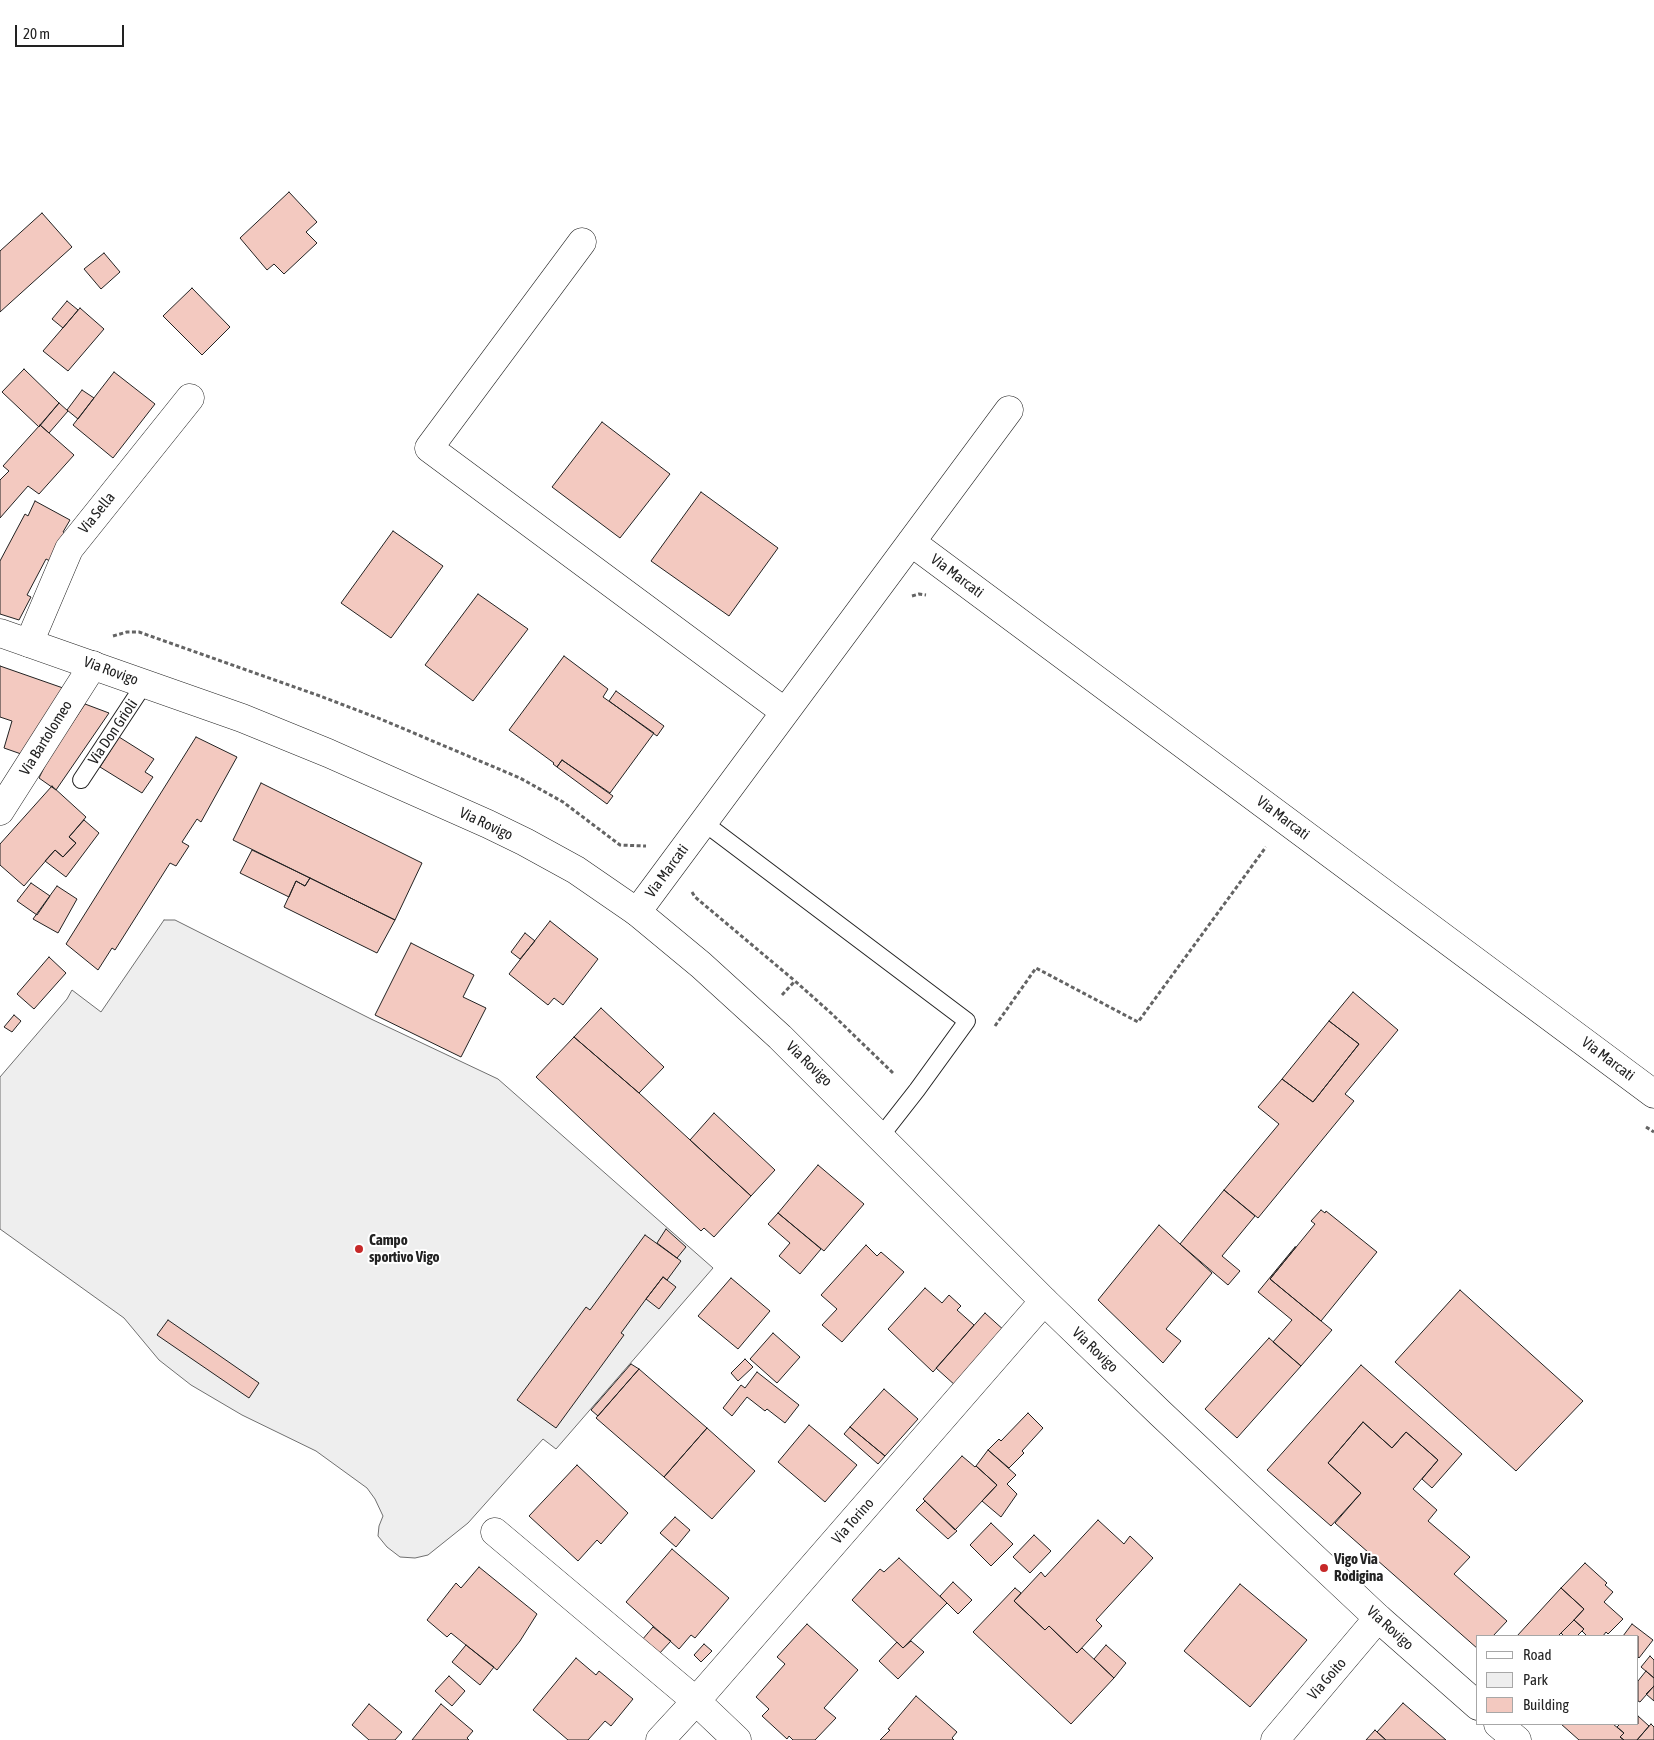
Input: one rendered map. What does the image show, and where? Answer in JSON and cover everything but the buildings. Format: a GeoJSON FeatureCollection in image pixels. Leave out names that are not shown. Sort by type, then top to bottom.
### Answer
{"type":"FeatureCollection","features":[{"type":"Feature","properties":{"kind":"street"},"geometry":{"type":"LineString","coordinates":[[582,242],[429,448],[785,712]]}},
{"type":"Feature","properties":{"kind":"street","name":"Via Sella"},"geometry":{"type":"LineString","coordinates":[[29,643],[69,549],[190,398]]}},
{"type":"Feature","properties":{"kind":"street","name":"Via Marcati"},"geometry":{"type":"LineString","coordinates":[[637,912],[1009,410]]}},
{"type":"Feature","properties":{"kind":"street","name":"Via Marcati"},"geometry":{"type":"LineString","coordinates":[[911,542],[1654,1094]]}},
{"type":"Feature","properties":{"kind":"street","name":"Via Rovigo"},"geometry":{"type":"LineString","coordinates":[[0,633],[242,718],[328,753],[488,824],[576,870],[637,912],[741,1000],[881,1136],[1044,1301],[1160,1413],[1378,1618],[1476,1704]]}},
{"type":"Feature","properties":{"kind":"street","name":"Via Bartolomeo"},"geometry":{"type":"LineString","coordinates":[[0,811],[93,665]]}},
{"type":"Feature","properties":{"kind":"street","name":"Via Torino"},"geometry":{"type":"LineString","coordinates":[[660,1740],[1044,1301]]}},
{"type":"Feature","properties":{"kind":"street"},"geometry":{"type":"LineString","coordinates":[[495,1532],[696,1701],[737,1740]]}},
{"type":"Feature","properties":{"kind":"street","name":"Via Goito"},"geometry":{"type":"LineString","coordinates":[[1275,1740],[1378,1618]]}},
{"type":"Feature","properties":{"kind":"street"},"geometry":{"type":"LineString","coordinates":[[1499,1725],[1517,1740]]}},
{"type":"Feature","properties":{"kind":"lane","name":"Via Don Grioli"},"geometry":{"type":"LineString","coordinates":[[81,780],[145,683]]}},
{"type":"Feature","properties":{"kind":"lane"},"geometry":{"type":"LineString","coordinates":[[703,822],[968,1021],[881,1136]]}},
{"type":"Feature","properties":{"kind":"path"},"geometry":{"type":"LineString","coordinates":[[909,596],[919,594],[931,596]]}},
{"type":"Feature","properties":{"kind":"path"},"geometry":{"type":"LineString","coordinates":[[110,637],[127,632],[139,632],[383,720],[526,781],[562,802],[620,845],[650,846]]}},
{"type":"Feature","properties":{"kind":"path"},"geometry":{"type":"LineString","coordinates":[[990,1032],[1036,968],[1138,1022],[1286,820]]}},
{"type":"Feature","properties":{"kind":"path"},"geometry":{"type":"LineString","coordinates":[[692,886],[692,892],[695,896],[795,981],[898,1077]]}},
{"type":"Feature","properties":{"kind":"path"},"geometry":{"type":"LineString","coordinates":[[782,996],[795,981]]}},
{"type":"Feature","properties":{"kind":"path"},"geometry":{"type":"LineString","coordinates":[[1646,1126],[1654,1132]]}},
{"type":"Feature","properties":{"kind":"green space","name":"Campo sportivo Vigo"},"geometry":{"type":"Polygon","coordinates":[[[164,920],[175,920],[371,1019],[498,1079],[713,1268],[556,1449],[543,1439],[468,1523],[428,1555],[415,1558],[400,1557],[387,1547],[378,1536],[383,1516],[367,1488],[316,1451],[242,1415],[191,1385],[159,1360],[124,1318],[0,1229],[0,1077],[67,999],[72,990],[101,1012],[164,920]]]}},
{"type":"Feature","properties":{"kind":"place","name":"Campo sportivo Vigo"},"geometry":{"type":"Point","coordinates":[359,1249]}},
{"type":"Feature","properties":{"kind":"place","name":"Vigo Via Rodigina"},"geometry":{"type":"Point","coordinates":[1324,1568]}}]}
